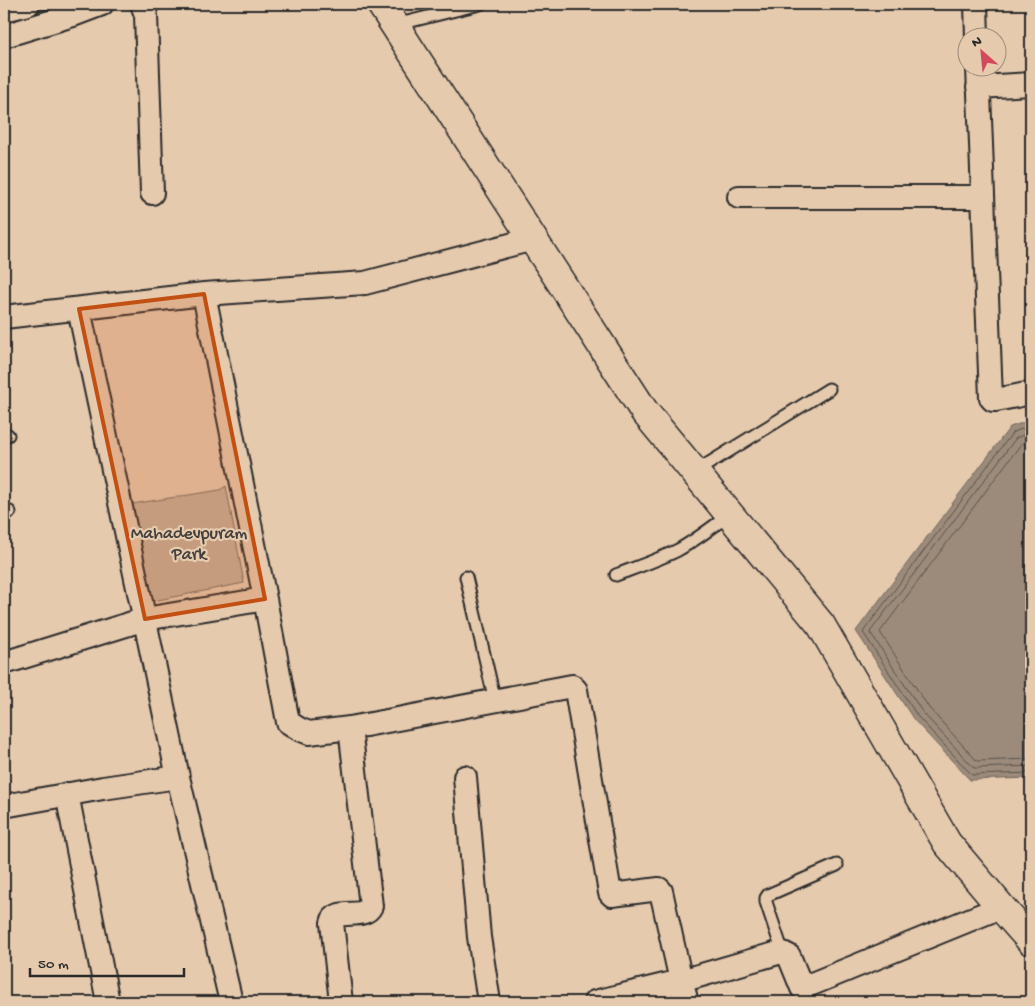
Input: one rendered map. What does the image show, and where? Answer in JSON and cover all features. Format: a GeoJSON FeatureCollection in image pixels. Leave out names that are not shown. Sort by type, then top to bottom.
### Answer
{"type":"FeatureCollection","features":[{"type":"Feature","properties":{"kind":"street"},"geometry":{"type":"LineString","coordinates":[[4,10],[28,4]]}},
{"type":"Feature","properties":{"kind":"street"},"geometry":{"type":"LineString","coordinates":[[4,36],[102,4]]}},
{"type":"Feature","properties":{"kind":"street"},"geometry":{"type":"LineString","coordinates":[[142,4],[146,15],[152,193]]}},
{"type":"Feature","properties":{"kind":"street"},"geometry":{"type":"LineString","coordinates":[[976,4],[977,28]]}},
{"type":"Feature","properties":{"kind":"street"},"geometry":{"type":"LineString","coordinates":[[388,14],[644,411],[821,625],[948,842],[1031,941]]}},
{"type":"Feature","properties":{"kind":"street"},"geometry":{"type":"LineString","coordinates":[[978,78],[992,398],[996,400],[1031,393]]}},
{"type":"Feature","properties":{"kind":"street"},"geometry":{"type":"LineString","coordinates":[[986,78],[1031,84]]}},
{"type":"Feature","properties":{"kind":"street"},"geometry":{"type":"LineString","coordinates":[[739,197],[983,197]]}},
{"type":"Feature","properties":{"kind":"street"},"geometry":{"type":"LineString","coordinates":[[4,316],[204,294],[365,283],[533,239]]}},
{"type":"Feature","properties":{"kind":"street"},"geometry":{"type":"LineString","coordinates":[[204,294],[288,722],[309,733],[350,728],[572,686],[574,688],[610,892],[612,894],[659,889],[661,891],[684,992]]}},
{"type":"Feature","properties":{"kind":"street"},"geometry":{"type":"LineString","coordinates":[[79,308],[178,777],[231,1002]]}},
{"type":"Feature","properties":{"kind":"street"},"geometry":{"type":"LineString","coordinates":[[4,663],[145,619],[265,599]]}},
{"type":"Feature","properties":{"kind":"street"},"geometry":{"type":"LineString","coordinates":[[341,1002],[332,919],[337,916],[366,912],[371,906],[350,728]]}},
{"type":"Feature","properties":{"kind":"street"},"geometry":{"type":"LineString","coordinates":[[4,806],[178,777]]}},
{"type":"Feature","properties":{"kind":"street"},"geometry":{"type":"LineString","coordinates":[[465,777],[480,937],[489,1002]]}},
{"type":"Feature","properties":{"kind":"street"},"geometry":{"type":"LineString","coordinates":[[67,794],[108,1002]]}},
{"type":"Feature","properties":{"kind":"street"},"geometry":{"type":"LineString","coordinates":[[596,1002],[684,992],[778,953],[789,956],[804,995],[1001,907]]}},
{"type":"Feature","properties":{"kind":"lane"},"geometry":{"type":"LineString","coordinates":[[388,14],[480,4]]}},
{"type":"Feature","properties":{"kind":"lane"},"geometry":{"type":"LineString","coordinates":[[695,472],[829,389]]}},
{"type":"Feature","properties":{"kind":"lane"},"geometry":{"type":"LineString","coordinates":[[616,575],[678,550],[730,514]]}},
{"type":"Feature","properties":{"kind":"lane"},"geometry":{"type":"LineString","coordinates":[[466,577],[495,701]]}},
{"type":"Feature","properties":{"kind":"lane"},"geometry":{"type":"LineString","coordinates":[[783,953],[766,898],[768,895],[837,865]]}},
{"type":"Feature","properties":{"kind":"highlighted area"},"geometry":{"type":"Polygon","coordinates":[[[204,294],[265,599],[145,619],[79,309],[204,294]]]}},
{"type":"Feature","properties":{"kind":"green space","name":"Mahadevpuram Park"},"geometry":{"type":"Polygon","coordinates":[[[226,486],[244,583],[153,601],[132,504],[220,490],[226,486]]]}},
{"type":"Feature","properties":{"kind":"water"},"geometry":{"type":"Polygon","coordinates":[[[1031,420],[1031,778],[970,780],[914,720],[856,631],[1010,427],[1031,420]]]}},
{"type":"Feature","properties":{"kind":"waterway"},"geometry":{"type":"LineString","coordinates":[[4,23],[66,4]]}}]}
